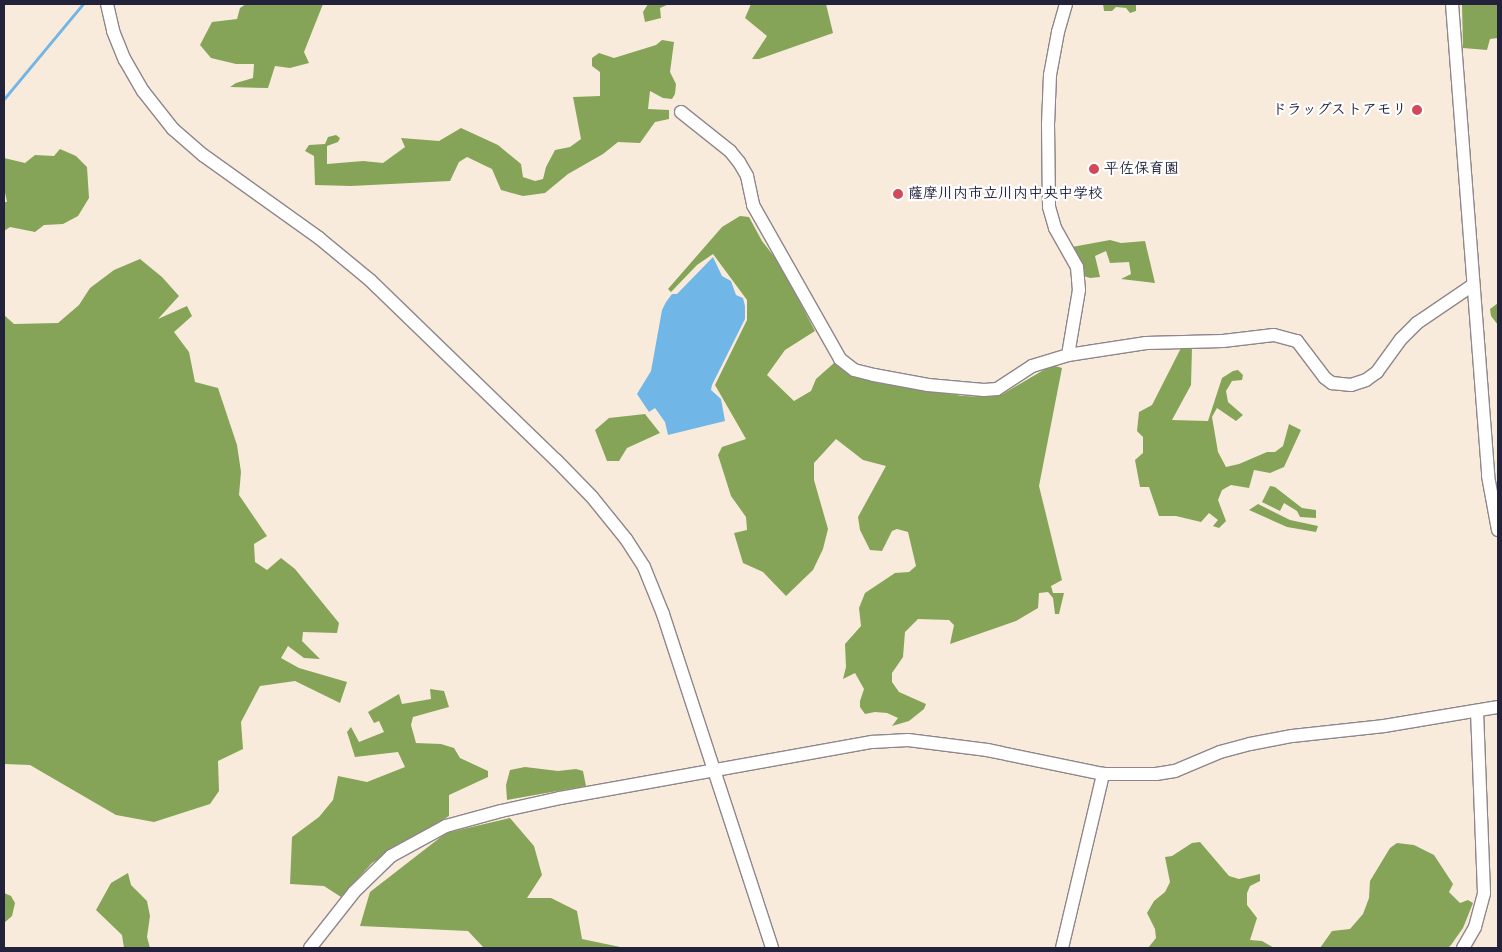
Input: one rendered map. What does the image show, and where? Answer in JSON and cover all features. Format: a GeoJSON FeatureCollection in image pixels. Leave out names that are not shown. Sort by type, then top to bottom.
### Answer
{"type":"FeatureCollection","features":[{"type":"Feature","properties":{"kind":"street"},"geometry":{"type":"LineString","coordinates":[[106,4],[113,31],[124,60],[143,91],[173,129],[203,155],[319,238],[371,281],[556,460],[592,497],[626,539],[644,567],[655,593],[772,948]]}},
{"type":"Feature","properties":{"kind":"street"},"geometry":{"type":"LineString","coordinates":[[1066,4],[1058,32],[1050,75],[1048,124],[1049,207],[1056,228],[1076,267],[1079,290],[1068,355]]}},
{"type":"Feature","properties":{"kind":"street"},"geometry":{"type":"LineString","coordinates":[[1452,4],[1488,476],[1498,530]]}},
{"type":"Feature","properties":{"kind":"street"},"geometry":{"type":"LineString","coordinates":[[681,112],[730,151],[739,162],[747,176],[753,205],[792,269],[832,347],[840,359],[854,370],[928,386],[984,390],[997,389],[1032,366],[1068,355],[1146,343],[1223,341],[1280,335],[1297,341],[1325,378],[1332,383],[1351,385],[1366,380],[1377,372],[1397,342],[1412,328],[1473,285]]}},
{"type":"Feature","properties":{"kind":"street"},"geometry":{"type":"LineString","coordinates":[[310,948],[354,892],[391,856],[446,826],[552,800],[872,742],[908,740],[987,750],[1103,774],[1156,774],[1175,771],[1220,752],[1250,744],[1292,736],[1384,726],[1498,707]]}},
{"type":"Feature","properties":{"kind":"street"},"geometry":{"type":"LineString","coordinates":[[1463,948],[1475,927],[1484,893],[1477,711]]}},
{"type":"Feature","properties":{"kind":"street"},"geometry":{"type":"LineString","coordinates":[[1062,948],[1103,774]]}},
{"type":"Feature","properties":{"kind":"green space"},"geometry":{"type":"Polygon","coordinates":[[[246,4],[323,4],[304,52],[309,63],[290,68],[275,66],[268,88],[230,87],[236,83],[253,78],[254,64],[236,64],[211,58],[200,45],[212,22],[237,19],[240,8],[246,4]]]}},
{"type":"Feature","properties":{"kind":"green space"},"geometry":{"type":"Polygon","coordinates":[[[648,4],[669,4],[660,8],[661,18],[645,22],[643,12],[648,4]]]}},
{"type":"Feature","properties":{"kind":"green space"},"geometry":{"type":"Polygon","coordinates":[[[751,4],[826,4],[833,33],[759,59],[752,59],[767,36],[745,18],[751,4]]]}},
{"type":"Feature","properties":{"kind":"green space"},"geometry":{"type":"Polygon","coordinates":[[[1103,4],[1136,4],[1136,11],[1130,13],[1126,8],[1116,7],[1112,11],[1104,11],[1103,4]]]}},
{"type":"Feature","properties":{"kind":"green space"},"geometry":{"type":"Polygon","coordinates":[[[1462,4],[1498,4],[1498,38],[1490,39],[1487,50],[1463,48],[1462,4]]]}},
{"type":"Feature","properties":{"kind":"green space"},"geometry":{"type":"Polygon","coordinates":[[[662,40],[674,42],[670,72],[676,84],[675,94],[672,99],[663,98],[650,91],[648,109],[669,110],[669,119],[655,122],[640,143],[618,142],[603,154],[568,174],[545,193],[523,196],[501,190],[492,169],[467,157],[459,162],[450,181],[351,186],[315,185],[314,156],[305,151],[309,145],[325,144],[328,137],[336,135],[340,138],[338,142],[327,146],[327,164],[363,161],[383,163],[405,147],[401,138],[439,141],[461,128],[498,145],[521,164],[523,177],[535,181],[543,179],[546,167],[555,150],[570,147],[581,139],[573,97],[600,96],[600,72],[592,66],[592,58],[599,53],[614,58],[656,45],[662,40]]]}},
{"type":"Feature","properties":{"kind":"green space"},"geometry":{"type":"Polygon","coordinates":[[[60,149],[76,156],[87,167],[89,198],[78,216],[63,224],[44,225],[35,232],[10,227],[4,231],[4,202],[7,202],[4,188],[4,158],[25,163],[35,155],[54,156],[60,149]]]}},
{"type":"Feature","properties":{"kind":"green space"},"geometry":{"type":"Polygon","coordinates":[[[740,216],[749,217],[762,241],[780,264],[815,331],[785,350],[767,375],[794,401],[811,391],[816,379],[834,363],[856,376],[878,383],[963,396],[988,397],[1001,395],[1052,365],[1062,368],[1039,486],[1062,580],[1051,586],[1053,593],[1064,593],[1059,614],[1055,614],[1053,598],[1048,592],[1039,593],[1038,608],[1016,621],[950,644],[954,625],[949,620],[918,619],[905,632],[903,657],[892,673],[892,682],[899,692],[926,704],[924,709],[909,721],[892,726],[898,718],[887,713],[875,712],[865,714],[860,707],[864,689],[855,673],[843,679],[846,667],[845,644],[861,626],[859,608],[865,593],[895,573],[909,572],[916,566],[908,532],[897,529],[892,531],[882,551],[870,550],[860,530],[858,517],[886,466],[863,460],[836,439],[814,463],[814,480],[828,529],[823,549],[813,570],[786,596],[763,572],[743,563],[734,533],[747,530],[746,517],[731,496],[718,455],[722,447],[746,439],[715,385],[747,320],[747,300],[713,254],[697,265],[671,292],[668,289],[722,227],[740,216]]]}},
{"type":"Feature","properties":{"kind":"green space"},"geometry":{"type":"Polygon","coordinates":[[[1110,240],[1121,243],[1145,241],[1155,283],[1121,279],[1131,274],[1129,262],[1110,263],[1106,251],[1095,256],[1100,277],[1090,278],[1080,275],[1072,247],[1110,240]]]}},
{"type":"Feature","properties":{"kind":"green space"},"geometry":{"type":"Polygon","coordinates":[[[140,259],[162,277],[179,296],[158,319],[187,306],[192,316],[174,332],[189,352],[195,382],[218,388],[237,445],[241,472],[239,495],[267,536],[254,544],[255,562],[267,570],[281,558],[295,569],[339,623],[337,633],[303,632],[302,641],[320,659],[304,658],[288,646],[281,658],[299,668],[347,682],[340,703],[295,681],[260,686],[241,722],[243,749],[218,761],[219,791],[210,804],[154,822],[116,815],[30,765],[4,764],[4,315],[14,324],[58,323],[79,305],[90,288],[114,270],[140,259]]]}},
{"type":"Feature","properties":{"kind":"green space"},"geometry":{"type":"Polygon","coordinates":[[[1498,303],[1498,325],[1491,316],[1490,309],[1498,303]]]}},
{"type":"Feature","properties":{"kind":"green space"},"geometry":{"type":"Polygon","coordinates":[[[1181,348],[1192,348],[1191,385],[1172,420],[1208,421],[1222,378],[1238,370],[1243,375],[1242,380],[1232,381],[1226,391],[1228,402],[1243,415],[1236,421],[1217,408],[1212,417],[1218,452],[1226,467],[1239,464],[1267,452],[1275,452],[1283,446],[1289,424],[1301,430],[1284,467],[1270,473],[1254,470],[1249,488],[1231,485],[1222,490],[1218,500],[1226,521],[1219,528],[1213,526],[1218,520],[1209,513],[1201,522],[1176,516],[1159,516],[1149,487],[1140,487],[1135,460],[1143,453],[1143,437],[1137,431],[1139,412],[1152,405],[1181,348]]]}},
{"type":"Feature","properties":{"kind":"green space"},"geometry":{"type":"Polygon","coordinates":[[[645,414],[660,433],[627,448],[619,461],[607,461],[595,430],[609,418],[645,414]]]}},
{"type":"Feature","properties":{"kind":"green space"},"geometry":{"type":"Polygon","coordinates":[[[1270,486],[1275,487],[1302,508],[1316,510],[1316,518],[1300,517],[1297,511],[1284,503],[1280,511],[1262,502],[1270,486]]]}},
{"type":"Feature","properties":{"kind":"green space"},"geometry":{"type":"Polygon","coordinates":[[[1258,504],[1290,520],[1318,526],[1316,532],[1287,527],[1249,510],[1258,504]]]}},
{"type":"Feature","properties":{"kind":"green space"},"geometry":{"type":"Polygon","coordinates":[[[430,689],[444,691],[449,707],[413,717],[411,725],[416,743],[441,744],[454,748],[460,758],[488,771],[488,777],[449,795],[449,816],[372,863],[341,897],[324,886],[290,884],[292,837],[319,817],[333,800],[338,776],[367,782],[405,767],[398,752],[355,757],[347,732],[351,727],[359,742],[384,732],[379,721],[374,723],[368,712],[399,694],[402,704],[431,699],[430,689]]]}},
{"type":"Feature","properties":{"kind":"green space"},"geometry":{"type":"Polygon","coordinates":[[[525,767],[558,771],[576,769],[583,771],[586,786],[507,800],[506,785],[510,770],[525,767]]]}},
{"type":"Feature","properties":{"kind":"green space"},"geometry":{"type":"Polygon","coordinates":[[[510,818],[534,846],[542,875],[527,898],[551,898],[577,911],[582,939],[625,948],[484,948],[468,931],[360,926],[370,892],[446,833],[510,818]]]}},
{"type":"Feature","properties":{"kind":"green space"},"geometry":{"type":"Polygon","coordinates":[[[1200,842],[1229,876],[1239,879],[1260,874],[1260,881],[1250,886],[1247,893],[1247,905],[1257,918],[1250,940],[1262,941],[1274,948],[1148,948],[1156,938],[1155,929],[1147,913],[1154,901],[1165,892],[1170,882],[1165,857],[1172,856],[1192,843],[1200,842]]]}},
{"type":"Feature","properties":{"kind":"green space"},"geometry":{"type":"Polygon","coordinates":[[[1397,843],[1414,845],[1434,855],[1453,884],[1449,892],[1460,903],[1468,900],[1473,903],[1463,928],[1451,945],[1448,948],[1320,948],[1332,931],[1350,929],[1363,914],[1369,898],[1370,881],[1390,848],[1397,843]]]}},
{"type":"Feature","properties":{"kind":"green space"},"geometry":{"type":"Polygon","coordinates":[[[128,873],[131,885],[147,901],[150,916],[147,937],[150,948],[124,948],[122,935],[96,910],[111,883],[128,873]]]}},
{"type":"Feature","properties":{"kind":"green space"},"geometry":{"type":"Polygon","coordinates":[[[4,893],[11,896],[15,903],[12,916],[4,923],[4,893]]]}},
{"type":"Feature","properties":{"kind":"water"},"geometry":{"type":"Polygon","coordinates":[[[713,257],[722,276],[731,281],[736,295],[743,298],[745,306],[745,319],[711,390],[721,399],[725,421],[668,435],[665,422],[655,408],[649,412],[637,394],[651,371],[662,310],[666,302],[672,294],[677,294],[713,257]]]}},
{"type":"Feature","properties":{"kind":"waterway"},"geometry":{"type":"LineString","coordinates":[[4,99],[83,4]]}},
{"type":"Feature","properties":{"kind":"place","name":"ドラッグストアモリ"},"geometry":{"type":"Point","coordinates":[1417,110]}},
{"type":"Feature","properties":{"kind":"place","name":"平佐保育園"},"geometry":{"type":"Point","coordinates":[1094,169]}},
{"type":"Feature","properties":{"kind":"place","name":"薩摩川内市立川内中央中学校"},"geometry":{"type":"Point","coordinates":[898,194]}}]}
